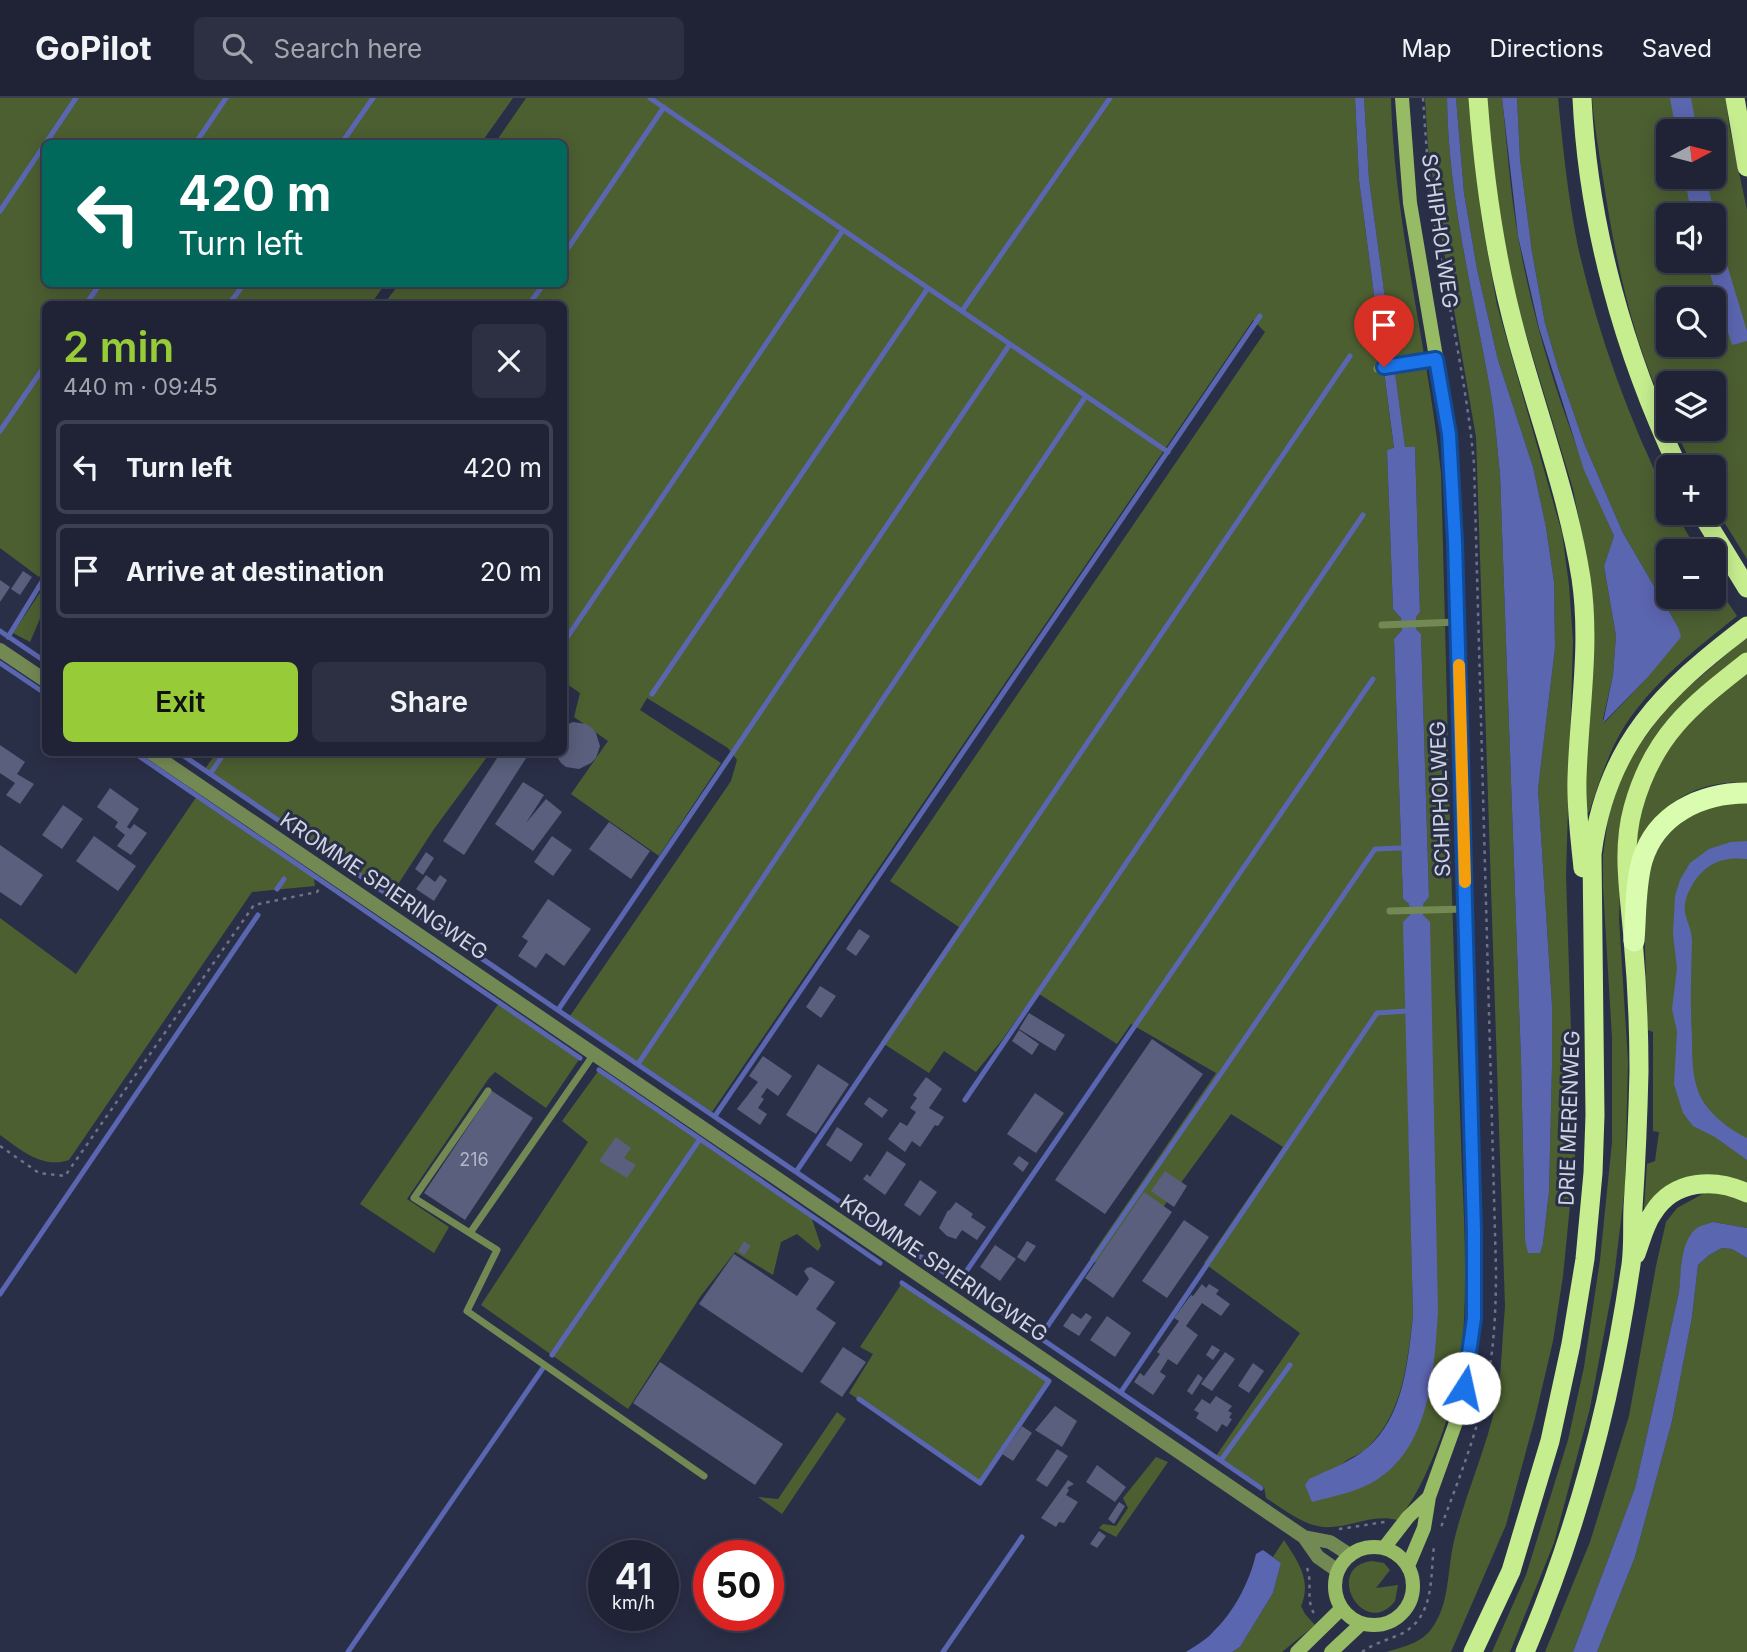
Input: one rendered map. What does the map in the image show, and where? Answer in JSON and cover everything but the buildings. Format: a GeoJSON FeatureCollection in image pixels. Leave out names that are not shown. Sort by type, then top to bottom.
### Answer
{"type":"FeatureCollection","features":[{"type":"Feature","properties":{"kind":"highway"},"geometry":{"type":"LineString","coordinates":[[1478,98],[1488,204],[1500,271],[1516,336],[1572,526],[1581,581],[1586,639],[1585,692],[1577,779],[1578,817],[1593,967]]}},
{"type":"Feature","properties":{"kind":"highway"},"geometry":{"type":"LineString","coordinates":[[1582,98],[1589,170],[1612,286],[1646,393],[1673,455]]}},
{"type":"Feature","properties":{"kind":"highway"},"geometry":{"type":"LineString","coordinates":[[1735,98],[1746,159]]}},
{"type":"Feature","properties":{"kind":"highway"},"geometry":{"type":"LineString","coordinates":[[1708,525],[1746,587]]}},
{"type":"Feature","properties":{"kind":"highway","name":"DRIE MERENWEG"},"geometry":{"type":"LineString","coordinates":[[1473,1652],[1511,1572],[1550,1441],[1571,1344],[1585,1259],[1593,1173],[1596,1043],[1592,854],[1599,815],[1615,769],[1634,733],[1689,671],[1747,626]]}},
{"type":"Feature","properties":{"kind":"highway"},"geometry":{"type":"LineString","coordinates":[[1525,1652],[1543,1611],[1576,1515],[1603,1420],[1631,1268],[1639,1126],[1639,1060],[1634,942],[1626,861],[1627,831],[1639,789],[1661,744],[1691,706],[1747,662]]}},
{"type":"Feature","properties":{"kind":"highway"},"geometry":{"type":"LineString","coordinates":[[1634,942],[1642,863],[1656,834],[1681,810],[1698,801],[1725,794],[1747,793]]}},
{"type":"Feature","properties":{"kind":"highway"},"geometry":{"type":"LineString","coordinates":[[1631,1268],[1652,1213],[1670,1196],[1700,1182],[1729,1184],[1747,1193]]}},
{"type":"Feature","properties":{"kind":"main road","name":"SCHIPHOLWEG"},"geometry":{"type":"LineString","coordinates":[[1402,98],[1410,203],[1449,434],[1454,514],[1474,1231],[1474,1318],[1470,1353],[1456,1423],[1429,1497],[1421,1536],[1408,1566]]}},
{"type":"Feature","properties":{"kind":"main road","name":"SCHIPHOLWEG"},"geometry":{"type":"LineString","coordinates":[[1384,1548],[1429,1497]]}},
{"type":"Feature","properties":{"kind":"main road"},"geometry":{"type":"LineString","coordinates":[[1372,1547],[1384,1548],[1397,1555],[1408,1566],[1413,1578],[1413,1592],[1409,1605],[1400,1616],[1375,1626],[1361,1624],[1341,1609],[1335,1590],[1338,1571],[1350,1555],[1372,1547]]}},
{"type":"Feature","properties":{"kind":"main road"},"geometry":{"type":"LineString","coordinates":[[1297,1652],[1341,1609]]}},
{"type":"Feature","properties":{"kind":"main road"},"geometry":{"type":"LineString","coordinates":[[1331,1652],[1361,1624]]}},
{"type":"Feature","properties":{"kind":"street"},"geometry":{"type":"LineString","coordinates":[[0,650],[42,678]]}},
{"type":"Feature","properties":{"kind":"street","name":"KROMME SPIERINGWEG"},"geometry":{"type":"LineString","coordinates":[[156,756],[1304,1537],[1318,1557],[1338,1571]]}},
{"type":"Feature","properties":{"kind":"street","name":"KROMME SPIERINGWEG"},"geometry":{"type":"LineString","coordinates":[[1304,1537],[1330,1542],[1350,1555]]}},
{"type":"Feature","properties":{"kind":"lane"},"geometry":{"type":"LineString","coordinates":[[1381,368],[1436,359]]}},
{"type":"Feature","properties":{"kind":"lane"},"geometry":{"type":"LineString","coordinates":[[1382,625],[1457,622]]}},
{"type":"Feature","properties":{"kind":"lane"},"geometry":{"type":"LineString","coordinates":[[1390,911],[1465,909]]}},
{"type":"Feature","properties":{"kind":"lane"},"geometry":{"type":"LineString","coordinates":[[470,1233],[593,1054]]}},
{"type":"Feature","properties":{"kind":"lane"},"geometry":{"type":"LineString","coordinates":[[488,1091],[414,1198],[496,1250],[467,1311],[704,1476]]}},
{"type":"Feature","properties":{"kind":"path"},"geometry":{"type":"LineString","coordinates":[[0,1146],[39,1173],[65,1177],[254,905],[317,892]]}},
{"type":"Feature","properties":{"kind":"path"},"geometry":{"type":"LineString","coordinates":[[1327,1531],[1381,1521],[1401,1526]]}},
{"type":"Feature","properties":{"kind":"path"},"geometry":{"type":"LineString","coordinates":[[1421,1536],[1434,1545]]}},
{"type":"Feature","properties":{"kind":"path"},"geometry":{"type":"LineString","coordinates":[[1304,1559],[1310,1577],[1309,1606],[1324,1627]]}},
{"type":"Feature","properties":{"kind":"green space"},"geometry":{"type":"Polygon","coordinates":[[[0,98],[513,98],[483,140],[42,140],[42,287],[383,287],[373,301],[42,301],[42,573],[39,577],[0,548],[0,98]]]}},
{"type":"Feature","properties":{"kind":"green space"},"geometry":{"type":"Polygon","coordinates":[[[526,98],[1355,98],[1359,180],[1394,449],[1387,450],[1393,609],[1401,618],[1402,630],[1394,639],[1403,899],[1409,904],[1410,916],[1404,922],[1413,1316],[1402,1385],[1390,1417],[1369,1446],[1338,1468],[1312,1501],[1349,1491],[1376,1478],[1398,1458],[1419,1425],[1423,903],[1429,897],[1421,634],[1416,629],[1416,617],[1420,612],[1415,447],[1405,448],[1369,179],[1364,98],[1391,98],[1398,192],[1441,473],[1465,1262],[1462,1353],[1448,1417],[1430,1465],[1408,1506],[1397,1520],[1380,1518],[1331,1527],[1313,1525],[1266,1498],[1264,1487],[1216,1456],[1300,1333],[1204,1263],[1283,1147],[1231,1114],[1113,1276],[1090,1258],[1216,1073],[1131,1024],[1117,1044],[1036,992],[976,1072],[944,1051],[929,1073],[881,1042],[959,927],[890,881],[1265,332],[1253,320],[712,1112],[570,1016],[731,781],[737,760],[728,748],[647,698],[640,710],[721,763],[659,856],[571,794],[608,741],[574,717],[580,693],[567,684],[567,301],[386,301],[397,287],[567,287],[567,140],[497,140],[526,98]]]}},
{"type":"Feature","properties":{"kind":"green space"},"geometry":{"type":"Polygon","coordinates":[[[1425,98],[1447,98],[1448,135],[1462,244],[1492,400],[1500,474],[1525,1240],[1543,1243],[1549,1192],[1552,1005],[1538,789],[1555,648],[1554,582],[1533,467],[1498,360],[1477,269],[1464,193],[1456,98],[1471,98],[1482,222],[1497,305],[1562,533],[1569,585],[1573,641],[1566,876],[1575,1155],[1563,1276],[1553,1341],[1506,1525],[1451,1652],[1386,1652],[1412,1644],[1423,1637],[1438,1619],[1442,1608],[1454,1541],[1496,1403],[1505,1307],[1476,437],[1428,147],[1425,98]]]}},
{"type":"Feature","properties":{"kind":"green space"},"geometry":{"type":"Polygon","coordinates":[[[1484,98],[1502,98],[1515,219],[1535,313],[1569,427],[1614,536],[1604,566],[1616,636],[1613,675],[1604,723],[1647,678],[1678,627],[1667,609],[1726,609],[1726,600],[1737,616],[1676,667],[1635,711],[1613,747],[1589,812],[1584,814],[1589,570],[1573,489],[1520,314],[1504,246],[1484,98]]]}},
{"type":"Feature","properties":{"kind":"green space"},"geometry":{"type":"Polygon","coordinates":[[[1517,98],[1558,98],[1578,247],[1605,344],[1627,406],[1656,472],[1656,525],[1682,525],[1691,539],[1656,539],[1656,589],[1623,533],[1584,443],[1545,323],[1532,252],[1520,159],[1517,98]]]}},
{"type":"Feature","properties":{"kind":"green space"},"geometry":{"type":"Polygon","coordinates":[[[1592,98],[1726,98],[1747,210],[1747,559],[1726,525],[1726,455],[1687,455],[1681,441],[1726,441],[1726,371],[1656,371],[1656,389],[1626,299],[1592,98]]]}},
{"type":"Feature","properties":{"kind":"green space"},"geometry":{"type":"Polygon","coordinates":[[[42,590],[42,614],[30,642],[13,633],[42,590]]]}},
{"type":"Feature","properties":{"kind":"green space"},"geometry":{"type":"Polygon","coordinates":[[[1747,637],[1747,654],[1670,720],[1621,859],[1619,919],[1628,1061],[1625,1187],[1613,1286],[1590,1408],[1554,1543],[1510,1652],[1492,1652],[1526,1575],[1568,1440],[1584,1367],[1600,1260],[1612,1142],[1612,1038],[1603,887],[1603,855],[1608,819],[1619,781],[1634,752],[1671,702],[1747,637]]]}},
{"type":"Feature","properties":{"kind":"green space"},"geometry":{"type":"Polygon","coordinates":[[[1747,671],[1747,783],[1712,785],[1679,799],[1662,814],[1638,851],[1632,850],[1641,811],[1655,773],[1674,738],[1704,703],[1747,671]]]}},
{"type":"Feature","properties":{"kind":"green space"},"geometry":{"type":"Polygon","coordinates":[[[214,756],[488,756],[434,829],[391,895],[205,769],[214,756]]]}},
{"type":"Feature","properties":{"kind":"green space"},"geometry":{"type":"Polygon","coordinates":[[[197,796],[314,878],[315,886],[252,892],[69,1160],[41,1160],[0,1135],[0,918],[76,974],[197,796]]]}},
{"type":"Feature","properties":{"kind":"green space"},"geometry":{"type":"Polygon","coordinates":[[[1729,802],[1747,803],[1747,1183],[1716,1175],[1692,1179],[1646,1210],[1647,1164],[1655,1161],[1659,1132],[1653,1131],[1653,1032],[1648,1030],[1644,923],[1649,875],[1655,855],[1666,838],[1681,823],[1702,811],[1729,802]]]}},
{"type":"Feature","properties":{"kind":"green space"},"geometry":{"type":"Polygon","coordinates":[[[499,1003],[580,1058],[546,1108],[495,1072],[489,1078],[407,1199],[449,1227],[434,1253],[360,1204],[499,1003]]]}},
{"type":"Feature","properties":{"kind":"green space"},"geometry":{"type":"Polygon","coordinates":[[[599,1070],[811,1216],[821,1246],[818,1251],[797,1234],[781,1242],[773,1275],[735,1252],[700,1297],[628,1409],[481,1305],[588,1142],[562,1121],[599,1070]]]}},
{"type":"Feature","properties":{"kind":"green space"},"geometry":{"type":"Polygon","coordinates":[[[1708,1191],[1728,1193],[1747,1201],[1747,1228],[1713,1222],[1682,1260],[1679,1292],[1635,1488],[1573,1652],[1545,1652],[1590,1542],[1629,1416],[1666,1222],[1677,1208],[1708,1191]]]}},
{"type":"Feature","properties":{"kind":"green space"},"geometry":{"type":"Polygon","coordinates":[[[1722,1248],[1732,1249],[1747,1258],[1747,1652],[1597,1652],[1635,1557],[1672,1421],[1692,1317],[1698,1265],[1722,1248]]]}},
{"type":"Feature","properties":{"kind":"green space"},"geometry":{"type":"Polygon","coordinates":[[[902,1283],[1049,1381],[980,1483],[849,1393],[873,1354],[860,1347],[902,1283]]]}},
{"type":"Feature","properties":{"kind":"green space"},"geometry":{"type":"Polygon","coordinates":[[[837,1412],[846,1419],[782,1514],[758,1497],[778,1499],[837,1412]]]}},
{"type":"Feature","properties":{"kind":"green space"},"geometry":{"type":"Polygon","coordinates":[[[1156,1457],[1168,1462],[1116,1537],[1099,1528],[1103,1524],[1116,1526],[1128,1508],[1123,1498],[1156,1457]]]}},
{"type":"Feature","properties":{"kind":"green space"},"geometry":{"type":"Polygon","coordinates":[[[1284,1540],[1302,1571],[1305,1588],[1301,1606],[1315,1625],[1282,1652],[1232,1652],[1240,1647],[1273,1593],[1281,1563],[1273,1557],[1284,1540]]]}},
{"type":"Feature","properties":{"kind":"green space"},"geometry":{"type":"Polygon","coordinates":[[[1372,1561],[1384,1563],[1390,1570],[1376,1588],[1398,1585],[1395,1601],[1383,1611],[1371,1612],[1361,1608],[1349,1587],[1350,1575],[1357,1566],[1372,1561]]]}},
{"type":"Feature","properties":{"kind":"water"},"geometry":{"type":"Polygon","coordinates":[[[1355,98],[1364,98],[1369,179],[1405,447],[1415,447],[1420,612],[1416,617],[1416,629],[1421,634],[1429,897],[1423,904],[1423,915],[1430,922],[1438,1312],[1431,1381],[1419,1426],[1409,1446],[1396,1464],[1378,1479],[1346,1493],[1312,1502],[1305,1485],[1309,1479],[1361,1453],[1389,1420],[1402,1387],[1413,1316],[1403,922],[1410,915],[1409,904],[1403,899],[1394,639],[1402,630],[1401,618],[1393,609],[1387,450],[1394,448],[1359,180],[1355,98]]]}},
{"type":"Feature","properties":{"kind":"water"},"geometry":{"type":"Polygon","coordinates":[[[1447,98],[1456,98],[1464,193],[1477,269],[1498,360],[1533,467],[1554,582],[1555,648],[1538,789],[1552,1005],[1549,1192],[1540,1253],[1528,1253],[1525,1240],[1500,474],[1492,400],[1462,244],[1448,135],[1447,98]]]}},
{"type":"Feature","properties":{"kind":"water"},"geometry":{"type":"Polygon","coordinates":[[[1502,98],[1517,98],[1520,159],[1532,252],[1545,323],[1558,368],[1584,443],[1623,533],[1656,589],[1656,609],[1667,609],[1681,637],[1647,678],[1603,723],[1613,675],[1616,636],[1604,566],[1614,536],[1584,470],[1539,328],[1518,236],[1502,98]]]}},
{"type":"Feature","properties":{"kind":"water"},"geometry":{"type":"Polygon","coordinates":[[[1670,98],[1691,98],[1695,119],[1674,119],[1670,98]]]}},
{"type":"Feature","properties":{"kind":"water"},"geometry":{"type":"Polygon","coordinates":[[[1687,189],[1709,189],[1712,203],[1689,203],[1687,189]]]}},
{"type":"Feature","properties":{"kind":"water"},"geometry":{"type":"Polygon","coordinates":[[[1726,261],[1747,331],[1747,341],[1732,345],[1726,326],[1726,287],[1714,287],[1710,273],[1726,273],[1726,261]]]}},
{"type":"Feature","properties":{"kind":"water"},"geometry":{"type":"Polygon","coordinates":[[[1747,841],[1747,859],[1721,861],[1701,873],[1686,898],[1685,912],[1692,941],[1691,1013],[1696,1085],[1701,1098],[1712,1112],[1732,1130],[1747,1138],[1747,1160],[1715,1137],[1693,1126],[1683,1113],[1674,1084],[1677,1031],[1672,1009],[1677,968],[1673,934],[1675,896],[1680,880],[1690,863],[1709,849],[1731,842],[1747,841]]]}},
{"type":"Feature","properties":{"kind":"water"},"geometry":{"type":"Polygon","coordinates":[[[1713,1222],[1747,1228],[1747,1258],[1732,1249],[1722,1248],[1698,1265],[1692,1317],[1672,1421],[1635,1557],[1597,1652],[1573,1652],[1635,1488],[1679,1292],[1684,1249],[1697,1228],[1713,1222]]]}},
{"type":"Feature","properties":{"kind":"water"},"geometry":{"type":"Polygon","coordinates":[[[1263,1550],[1281,1563],[1273,1593],[1240,1647],[1232,1652],[1186,1652],[1207,1638],[1228,1615],[1250,1575],[1256,1554],[1263,1550]]]}},
{"type":"Feature","properties":{"kind":"waterway"},"geometry":{"type":"LineString","coordinates":[[48,140],[76,98]]}},
{"type":"Feature","properties":{"kind":"waterway"},"geometry":{"type":"LineString","coordinates":[[198,140],[226,98]]}},
{"type":"Feature","properties":{"kind":"waterway"},"geometry":{"type":"LineString","coordinates":[[344,140],[373,98]]}},
{"type":"Feature","properties":{"kind":"waterway"},"geometry":{"type":"LineString","coordinates":[[650,98],[1168,452]]}},
{"type":"Feature","properties":{"kind":"waterway"},"geometry":{"type":"LineString","coordinates":[[962,311],[1110,98]]}},
{"type":"Feature","properties":{"kind":"waterway"},"geometry":{"type":"LineString","coordinates":[[567,250],[664,107]]}},
{"type":"Feature","properties":{"kind":"waterway"},"geometry":{"type":"LineString","coordinates":[[0,211],[42,149]]}},
{"type":"Feature","properties":{"kind":"waterway"},"geometry":{"type":"LineString","coordinates":[[567,638],[843,230]]}},
{"type":"Feature","properties":{"kind":"waterway"},"geometry":{"type":"LineString","coordinates":[[88,301],[98,287]]}},
{"type":"Feature","properties":{"kind":"waterway"},"geometry":{"type":"LineString","coordinates":[[231,301],[242,287]]}},
{"type":"Feature","properties":{"kind":"waterway"},"geometry":{"type":"LineString","coordinates":[[531,301],[542,287]]}},
{"type":"Feature","properties":{"kind":"waterway"},"geometry":{"type":"LineString","coordinates":[[652,694],[928,288]]}},
{"type":"Feature","properties":{"kind":"waterway"},"geometry":{"type":"LineString","coordinates":[[715,1116],[1260,316]]}},
{"type":"Feature","properties":{"kind":"waterway"},"geometry":{"type":"LineString","coordinates":[[558,1010],[1010,344]]}},
{"type":"Feature","properties":{"kind":"waterway"},"geometry":{"type":"LineString","coordinates":[[796,1172],[1350,356]]}},
{"type":"Feature","properties":{"kind":"waterway"},"geometry":{"type":"LineString","coordinates":[[0,431],[42,370]]}},
{"type":"Feature","properties":{"kind":"waterway"},"geometry":{"type":"LineString","coordinates":[[638,1064],[1086,396]]}},
{"type":"Feature","properties":{"kind":"waterway"},"geometry":{"type":"LineString","coordinates":[[965,1100],[1363,515]]}},
{"type":"Feature","properties":{"kind":"waterway"},"geometry":{"type":"LineString","coordinates":[[8,637],[42,582]]}},
{"type":"Feature","properties":{"kind":"waterway"},"geometry":{"type":"LineString","coordinates":[[0,631],[42,659]]}},
{"type":"Feature","properties":{"kind":"waterway"},"geometry":{"type":"LineString","coordinates":[[0,663],[42,691]]}},
{"type":"Feature","properties":{"kind":"waterway"},"geometry":{"type":"LineString","coordinates":[[959,1282],[1373,679]]}},
{"type":"Feature","properties":{"kind":"waterway"},"geometry":{"type":"LineString","coordinates":[[139,756],[580,1058]]}},
{"type":"Feature","properties":{"kind":"waterway"},"geometry":{"type":"LineString","coordinates":[[184,756],[1261,1488]]}},
{"type":"Feature","properties":{"kind":"waterway"},"geometry":{"type":"LineString","coordinates":[[210,774],[222,756]]}},
{"type":"Feature","properties":{"kind":"waterway"},"geometry":{"type":"LineString","coordinates":[[1040,1337],[1375,849],[1401,848]]}},
{"type":"Feature","properties":{"kind":"waterway"},"geometry":{"type":"LineString","coordinates":[[277,889],[284,879]]}},
{"type":"Feature","properties":{"kind":"waterway"},"geometry":{"type":"LineString","coordinates":[[0,1294],[258,915]]}},
{"type":"Feature","properties":{"kind":"waterway"},"geometry":{"type":"LineString","coordinates":[[1121,1392],[1377,1013],[1407,1011]]}},
{"type":"Feature","properties":{"kind":"waterway"},"geometry":{"type":"LineString","coordinates":[[552,1355],[700,1139],[599,1070]]}},
{"type":"Feature","properties":{"kind":"waterway"},"geometry":{"type":"LineString","coordinates":[[700,1139],[880,1263]]}},
{"type":"Feature","properties":{"kind":"waterway"},"geometry":{"type":"LineString","coordinates":[[859,1399],[980,1483],[1049,1381],[902,1283]]}},
{"type":"Feature","properties":{"kind":"waterway"},"geometry":{"type":"LineString","coordinates":[[1221,1460],[1290,1365]]}},
{"type":"Feature","properties":{"kind":"waterway"},"geometry":{"type":"LineString","coordinates":[[348,1652],[543,1368]]}},
{"type":"Feature","properties":{"kind":"waterway"},"geometry":{"type":"LineString","coordinates":[[943,1652],[1022,1537]]}},
{"type":"Feature","properties":{"kind":"slow traffic"},"geometry":{"type":"LineString","coordinates":[[1459,665],[1465,882]]}},
{"type":"Feature","properties":{"kind":"route"},"geometry":{"type":"LineString","coordinates":[[1384,367],[1436,359],[1449,434],[1455,541],[1474,1231],[1474,1318],[1464,1388]]}}]}
